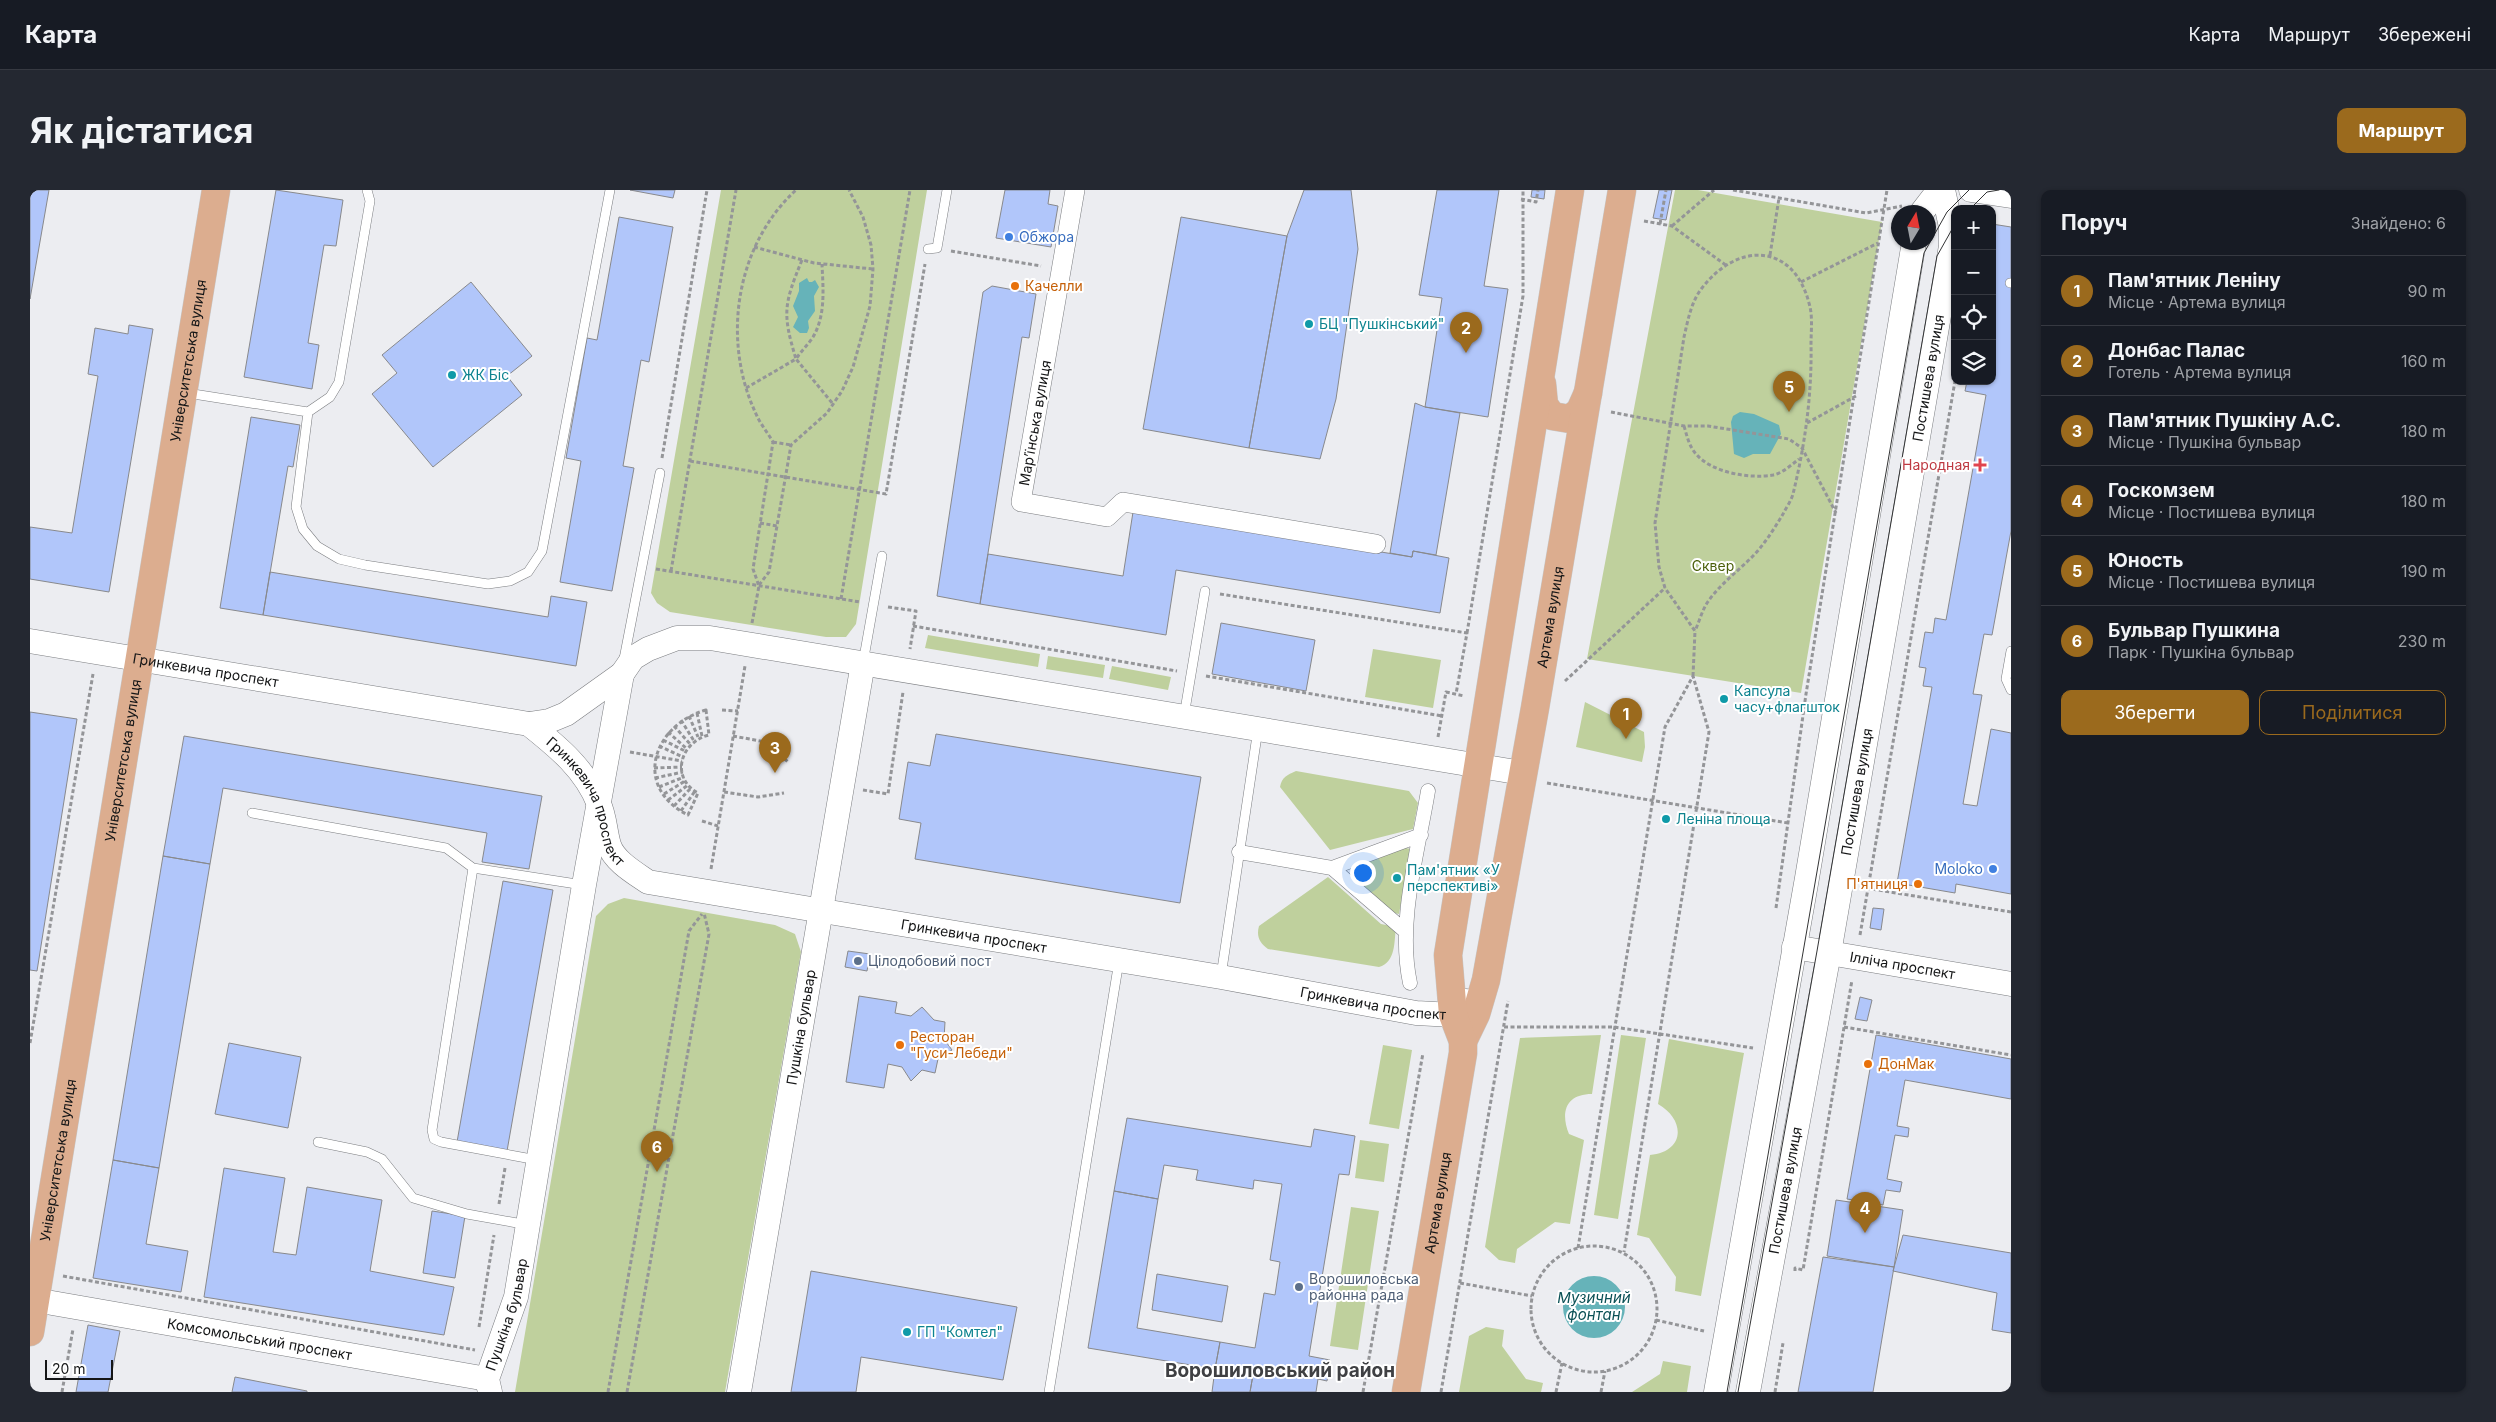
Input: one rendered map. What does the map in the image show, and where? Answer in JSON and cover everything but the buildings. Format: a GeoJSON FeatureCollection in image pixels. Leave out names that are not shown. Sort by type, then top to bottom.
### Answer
{"type":"FeatureCollection","features":[{"type":"Feature","properties":{"kind":"main road","name":"Університетська вулиця"},"geometry":{"type":"LineString","coordinates":[[30,1332],[33,1301],[40,1272],[216,190]]}},
{"type":"Feature","properties":{"kind":"main road","name":"Артема вулиця"},"geometry":{"type":"LineString","coordinates":[[1406,1392],[1463,1053],[1463,1041],[1453,1015],[1448,955],[1570,190]]}},
{"type":"Feature","properties":{"kind":"main road","name":"Артема вулиця"},"geometry":{"type":"LineString","coordinates":[[1463,1041],[1476,1014],[1486,980],[1534,778],[1589,388],[1622,190]]}},
{"type":"Feature","properties":{"kind":"main road"},"geometry":{"type":"LineString","coordinates":[[1541,378],[1544,405],[1552,416],[1570,419],[1580,411],[1589,388]]}},
{"type":"Feature","properties":{"kind":"street","name":"Мар’їнська вулиця"},"geometry":{"type":"LineString","coordinates":[[1075,190],[1021,502],[1107,517],[1123,502],[1376,544]]}},
{"type":"Feature","properties":{"kind":"street","name":"Постишева вулиця"},"geometry":{"type":"LineString","coordinates":[[1943,190],[1951,227],[1952,250]]}},
{"type":"Feature","properties":{"kind":"street"},"geometry":{"type":"LineString","coordinates":[[1971,190],[2011,196]]}},
{"type":"Feature","properties":{"kind":"street"},"geometry":{"type":"LineString","coordinates":[[1716,1392],[1807,878],[1913,250]]}},
{"type":"Feature","properties":{"kind":"street","name":"Постишева вулиця"},"geometry":{"type":"LineString","coordinates":[[1748,1392],[1951,273]]}},
{"type":"Feature","properties":{"kind":"street","name":"Гринкевича проспект"},"geometry":{"type":"LineString","coordinates":[[30,642],[529,724],[549,721],[566,714],[622,674],[634,658],[641,654],[677,638],[710,638],[1184,716],[1478,766],[1534,778]]}},
{"type":"Feature","properties":{"kind":"street","name":"Пушкіна бульвар"},"geometry":{"type":"LineString","coordinates":[[739,1392],[863,663]]}},
{"type":"Feature","properties":{"kind":"street","name":"Пушкіна бульвар"},"geometry":{"type":"LineString","coordinates":[[483,1382],[516,1297],[584,885],[622,674]]}},
{"type":"Feature","properties":{"kind":"street","name":"Гринкевича проспект"},"geometry":{"type":"LineString","coordinates":[[529,724],[557,746],[578,767],[600,804],[610,848],[624,864],[648,882],[705,903],[822,911],[1221,977],[1416,1012],[1453,1015],[1486,980]]}},
{"type":"Feature","properties":{"kind":"street"},"geometry":{"type":"LineString","coordinates":[[1410,983],[1406,966],[1405,931],[1428,790]]}},
{"type":"Feature","properties":{"kind":"street"},"geometry":{"type":"LineString","coordinates":[[1240,852],[1332,868],[1421,835]]}},
{"type":"Feature","properties":{"kind":"street"},"geometry":{"type":"LineString","coordinates":[[1332,868],[1405,931]]}},
{"type":"Feature","properties":{"kind":"street","name":"Ілліча проспект"},"geometry":{"type":"LineString","coordinates":[[1794,947],[2011,984]]}},
{"type":"Feature","properties":{"kind":"street","name":"Комсомольський проспект"},"geometry":{"type":"LineString","coordinates":[[33,1301],[77,1307],[483,1382]]}},
{"type":"Feature","properties":{"kind":"lane"},"geometry":{"type":"LineString","coordinates":[[184,393],[308,412],[330,398],[340,382],[370,200],[366,190]]}},
{"type":"Feature","properties":{"kind":"lane"},"geometry":{"type":"LineString","coordinates":[[308,412],[296,507],[303,529],[318,546],[339,559],[365,565],[488,584],[510,581],[528,572],[542,551],[610,190]]}},
{"type":"Feature","properties":{"kind":"lane"},"geometry":{"type":"LineString","coordinates":[[932,248],[947,190]]}},
{"type":"Feature","properties":{"kind":"lane"},"geometry":{"type":"LineString","coordinates":[[622,674],[660,473]]}},
{"type":"Feature","properties":{"kind":"lane"},"geometry":{"type":"LineString","coordinates":[[863,663],[882,556]]}},
{"type":"Feature","properties":{"kind":"lane"},"geometry":{"type":"LineString","coordinates":[[1184,716],[1205,591]]}},
{"type":"Feature","properties":{"kind":"lane"},"geometry":{"type":"LineString","coordinates":[[2011,651],[2006,678],[2011,690]]}},
{"type":"Feature","properties":{"kind":"lane"},"geometry":{"type":"LineString","coordinates":[[1221,977],[1258,729]]}},
{"type":"Feature","properties":{"kind":"lane"},"geometry":{"type":"LineString","coordinates":[[252,813],[446,848],[473,868],[584,885]]}},
{"type":"Feature","properties":{"kind":"lane"},"geometry":{"type":"LineString","coordinates":[[473,868],[432,1130],[434,1139],[507,1156],[540,1160]]}},
{"type":"Feature","properties":{"kind":"lane"},"geometry":{"type":"LineString","coordinates":[[1049,1392],[1119,961]]}},
{"type":"Feature","properties":{"kind":"lane"},"geometry":{"type":"LineString","coordinates":[[318,1142],[367,1152],[382,1159],[414,1198],[467,1214],[528,1225]]}},
{"type":"Feature","properties":{"kind":"path"},"geometry":{"type":"LineString","coordinates":[[660,473],[707,190]]}},
{"type":"Feature","properties":{"kind":"path"},"geometry":{"type":"LineString","coordinates":[[671,571],[736,190]]}},
{"type":"Feature","properties":{"kind":"path"},"geometry":{"type":"LineString","coordinates":[[759,586],[753,569],[773,442],[757,416],[746,388],[740,361],[739,308],[745,268],[754,247],[780,204],[796,190]]}},
{"type":"Feature","properties":{"kind":"path"},"geometry":{"type":"LineString","coordinates":[[627,1392],[709,934],[705,903],[759,586],[769,572],[791,445],[809,430],[833,404],[853,367],[870,306],[873,269],[871,245],[863,217],[849,190]]}},
{"type":"Feature","properties":{"kind":"path"},"geometry":{"type":"LineString","coordinates":[[841,599],[910,190]]}},
{"type":"Feature","properties":{"kind":"path"},"geometry":{"type":"LineString","coordinates":[[1456,694],[1523,296],[1523,190]]}},
{"type":"Feature","properties":{"kind":"path"},"geometry":{"type":"LineString","coordinates":[[1522,199],[1536,202],[1538,190]]}},
{"type":"Feature","properties":{"kind":"path"},"geometry":{"type":"LineString","coordinates":[[1660,224],[1666,190]]}},
{"type":"Feature","properties":{"kind":"path"},"geometry":{"type":"LineString","coordinates":[[1672,226],[1714,190]]}},
{"type":"Feature","properties":{"kind":"path"},"geometry":{"type":"LineString","coordinates":[[1733,190],[1866,214],[1900,206],[1929,203]]}},
{"type":"Feature","properties":{"kind":"path"},"geometry":{"type":"LineString","coordinates":[[1806,694],[1856,396],[1887,190]]}},
{"type":"Feature","properties":{"kind":"path"},"geometry":{"type":"LineString","coordinates":[[1770,255],[1779,198]]}},
{"type":"Feature","properties":{"kind":"path"},"geometry":{"type":"LineString","coordinates":[[1644,221],[1672,226],[1727,266]]}},
{"type":"Feature","properties":{"kind":"path"},"geometry":{"type":"LineString","coordinates":[[1801,282],[1878,243]]}},
{"type":"Feature","properties":{"kind":"path"},"geometry":{"type":"LineString","coordinates":[[754,247],[822,264],[873,269]]}},
{"type":"Feature","properties":{"kind":"path"},"geometry":{"type":"LineString","coordinates":[[690,461],[886,494],[932,248],[1061,270]]}},
{"type":"Feature","properties":{"kind":"path"},"geometry":{"type":"LineString","coordinates":[[1624,1252],[1709,732],[1693,676],[1695,631],[1706,604],[1736,571],[1753,556],[1775,528],[1792,496],[1807,423],[1812,366],[1810,304],[1801,282],[1782,260],[1770,255],[1741,258],[1727,266],[1714,275],[1701,289],[1691,308],[1670,423],[1655,523],[1659,567],[1665,588],[1695,631]]}},
{"type":"Feature","properties":{"kind":"path"},"geometry":{"type":"LineString","coordinates":[[802,260],[787,301],[786,320],[788,335],[796,358],[833,404]]}},
{"type":"Feature","properties":{"kind":"path"},"geometry":{"type":"LineString","coordinates":[[746,388],[796,358],[812,338],[820,323],[823,305],[822,264]]}},
{"type":"Feature","properties":{"kind":"path"},"geometry":{"type":"LineString","coordinates":[[1803,1270],[1954,385]]}},
{"type":"Feature","properties":{"kind":"path"},"geometry":{"type":"LineString","coordinates":[[1807,423],[1856,396]]}},
{"type":"Feature","properties":{"kind":"path"},"geometry":{"type":"LineString","coordinates":[[1611,412],[1684,426],[1708,426],[1789,439],[1802,448],[1836,514]]}},
{"type":"Feature","properties":{"kind":"path"},"geometry":{"type":"LineString","coordinates":[[1684,426],[1689,443],[1696,455],[1723,470],[1757,476],[1774,475],[1788,468],[1800,458]]}},
{"type":"Feature","properties":{"kind":"path"},"geometry":{"type":"LineString","coordinates":[[773,442],[791,445]]}},
{"type":"Feature","properties":{"kind":"path"},"geometry":{"type":"LineString","coordinates":[[760,523],[777,526]]}},
{"type":"Feature","properties":{"kind":"path"},"geometry":{"type":"LineString","coordinates":[[1564,682],[1665,588]]}},
{"type":"Feature","properties":{"kind":"path"},"geometry":{"type":"LineString","coordinates":[[1205,591],[1467,633]]}},
{"type":"Feature","properties":{"kind":"path"},"geometry":{"type":"LineString","coordinates":[[30,1044],[96,652]]}},
{"type":"Feature","properties":{"kind":"path"},"geometry":{"type":"LineString","coordinates":[[1578,1248],[1665,727],[1693,676]]}},
{"type":"Feature","properties":{"kind":"path"},"geometry":{"type":"LineString","coordinates":[[706,710],[709,735],[700,737],[690,744],[682,759],[682,769],[689,787],[698,793],[688,815],[668,800],[659,786],[654,768],[659,746],[668,732],[681,720],[697,713],[706,710]]}},
{"type":"Feature","properties":{"kind":"path"},"geometry":{"type":"LineString","coordinates":[[722,710],[738,712]]}},
{"type":"Feature","properties":{"kind":"path"},"geometry":{"type":"LineString","coordinates":[[697,713],[700,737]]}},
{"type":"Feature","properties":{"kind":"path"},"geometry":{"type":"LineString","coordinates":[[689,716],[700,737]]}},
{"type":"Feature","properties":{"kind":"path"},"geometry":{"type":"LineString","coordinates":[[681,720],[694,741]]}},
{"type":"Feature","properties":{"kind":"path"},"geometry":{"type":"LineString","coordinates":[[674,726],[690,744]]}},
{"type":"Feature","properties":{"kind":"path"},"geometry":{"type":"LineString","coordinates":[[668,732],[686,750]]}},
{"type":"Feature","properties":{"kind":"path"},"geometry":{"type":"LineString","coordinates":[[733,736],[766,742],[788,762]]}},
{"type":"Feature","properties":{"kind":"path"},"geometry":{"type":"LineString","coordinates":[[663,740],[686,750]]}},
{"type":"Feature","properties":{"kind":"path"},"geometry":{"type":"LineString","coordinates":[[659,746],[682,759]]}},
{"type":"Feature","properties":{"kind":"path"},"geometry":{"type":"LineString","coordinates":[[656,756],[682,759]]}},
{"type":"Feature","properties":{"kind":"path"},"geometry":{"type":"LineString","coordinates":[[654,768],[682,769]]}},
{"type":"Feature","properties":{"kind":"path"},"geometry":{"type":"LineString","coordinates":[[656,778],[682,769]]}},
{"type":"Feature","properties":{"kind":"path"},"geometry":{"type":"LineString","coordinates":[[659,786],[685,778]]}},
{"type":"Feature","properties":{"kind":"path"},"geometry":{"type":"LineString","coordinates":[[664,794],[685,778]]}},
{"type":"Feature","properties":{"kind":"path"},"geometry":{"type":"LineString","coordinates":[[1534,778],[1652,801],[1788,823]]}},
{"type":"Feature","properties":{"kind":"path"},"geometry":{"type":"LineString","coordinates":[[668,800],[689,787]]}},
{"type":"Feature","properties":{"kind":"path"},"geometry":{"type":"LineString","coordinates":[[674,806],[689,787]]}},
{"type":"Feature","properties":{"kind":"path"},"geometry":{"type":"LineString","coordinates":[[681,811],[695,791]]}},
{"type":"Feature","properties":{"kind":"path"},"geometry":{"type":"LineString","coordinates":[[724,792],[758,797],[784,792]]}},
{"type":"Feature","properties":{"kind":"path"},"geometry":{"type":"LineString","coordinates":[[702,821],[718,826]]}},
{"type":"Feature","properties":{"kind":"path"},"geometry":{"type":"LineString","coordinates":[[1781,873],[1807,878]]}},
{"type":"Feature","properties":{"kind":"path"},"geometry":{"type":"LineString","coordinates":[[1841,883],[2011,912]]}},
{"type":"Feature","properties":{"kind":"path"},"geometry":{"type":"LineString","coordinates":[[608,1392],[689,931],[705,903]]}},
{"type":"Feature","properties":{"kind":"path"},"geometry":{"type":"LineString","coordinates":[[1844,1026],[2011,1055]]}},
{"type":"Feature","properties":{"kind":"path"},"geometry":{"type":"LineString","coordinates":[[1503,1027],[1614,1027],[1659,1032],[1756,1048]]}},
{"type":"Feature","properties":{"kind":"path"},"geometry":{"type":"LineString","coordinates":[[1363,1392],[1423,1053]]}},
{"type":"Feature","properties":{"kind":"path"},"geometry":{"type":"LineString","coordinates":[[478,1331],[507,1156]]}},
{"type":"Feature","properties":{"kind":"path"},"geometry":{"type":"LineString","coordinates":[[1597,1246],[1624,1252],[1641,1267],[1652,1283],[1657,1301],[1656,1320],[1650,1338],[1638,1353],[1623,1365],[1605,1371],[1590,1372],[1562,1363],[1547,1351],[1536,1335],[1531,1316],[1532,1296],[1538,1279],[1549,1264],[1564,1253],[1578,1248],[1597,1246]]}},
{"type":"Feature","properties":{"kind":"path"},"geometry":{"type":"LineString","coordinates":[[40,1272],[475,1350]]}},
{"type":"Feature","properties":{"kind":"path"},"geometry":{"type":"LineString","coordinates":[[62,1392],[82,1279]]}},
{"type":"Feature","properties":{"kind":"path"},"geometry":{"type":"LineString","coordinates":[[1460,1283],[1532,1296]]}},
{"type":"Feature","properties":{"kind":"path"},"geometry":{"type":"LineString","coordinates":[[1656,1320],[1707,1331]]}},
{"type":"Feature","properties":{"kind":"path"},"geometry":{"type":"LineString","coordinates":[[477,1341],[475,1350],[483,1382]]}},
{"type":"Feature","properties":{"kind":"path"},"geometry":{"type":"LineString","coordinates":[[1556,1392],[1562,1363]]}},
{"type":"Feature","properties":{"kind":"path"},"geometry":{"type":"LineString","coordinates":[[1601,1392],[1605,1371]]}},
{"type":"Feature","properties":{"kind":"green space"},"geometry":{"type":"Polygon","coordinates":[[[721,190],[927,190],[856,624],[846,637],[826,637],[670,612],[657,603],[651,593],[721,190]]]}},
{"type":"Feature","properties":{"kind":"green space","name":"Сквер"},"geometry":{"type":"Polygon","coordinates":[[[1675,190],[1698,190],[1882,222],[1801,693],[1587,659],[1675,190]]]}},
{"type":"Feature","properties":{"kind":"green space"},"geometry":{"type":"Polygon","coordinates":[[[928,635],[1040,654],[1038,667],[925,648],[928,635]]]}},
{"type":"Feature","properties":{"kind":"green space"},"geometry":{"type":"Polygon","coordinates":[[[1373,649],[1441,660],[1433,708],[1365,697],[1373,649]]]}},
{"type":"Feature","properties":{"kind":"green space"},"geometry":{"type":"Polygon","coordinates":[[[1048,656],[1105,665],[1103,678],[1046,669],[1048,656]]]}},
{"type":"Feature","properties":{"kind":"green space"},"geometry":{"type":"Polygon","coordinates":[[[1112,666],[1171,677],[1168,690],[1109,679],[1112,666]]]}},
{"type":"Feature","properties":{"kind":"green space"},"geometry":{"type":"Polygon","coordinates":[[[1585,702],[1644,732],[1645,747],[1642,762],[1576,747],[1585,702]]]}},
{"type":"Feature","properties":{"kind":"green space"},"geometry":{"type":"Polygon","coordinates":[[[1296,771],[1409,791],[1418,803],[1413,829],[1330,850],[1280,787],[1285,777],[1296,771]]]}},
{"type":"Feature","properties":{"kind":"green space"},"geometry":{"type":"Polygon","coordinates":[[[1401,847],[1411,849],[1399,914],[1389,912],[1351,880],[1355,863],[1401,847]]]}},
{"type":"Feature","properties":{"kind":"green space"},"geometry":{"type":"Polygon","coordinates":[[[1328,877],[1381,924],[1396,927],[1393,951],[1389,961],[1385,964],[1379,967],[1268,949],[1261,942],[1258,937],[1259,926],[1328,877]]]}},
{"type":"Feature","properties":{"kind":"green space"},"geometry":{"type":"Polygon","coordinates":[[[624,898],[775,925],[795,934],[801,952],[725,1392],[515,1392],[596,916],[608,904],[624,898]]]}},
{"type":"Feature","properties":{"kind":"green space"},"geometry":{"type":"Polygon","coordinates":[[[1601,1035],[1592,1094],[1576,1097],[1567,1106],[1565,1112],[1566,1126],[1569,1134],[1584,1140],[1570,1224],[1555,1222],[1517,1249],[1515,1263],[1499,1260],[1485,1247],[1520,1038],[1601,1035]]]}},
{"type":"Feature","properties":{"kind":"green space"},"geometry":{"type":"Polygon","coordinates":[[[1621,1035],[1646,1038],[1618,1219],[1594,1215],[1621,1035]]]}},
{"type":"Feature","properties":{"kind":"green space"},"geometry":{"type":"Polygon","coordinates":[[[1669,1039],[1744,1053],[1701,1296],[1675,1291],[1676,1277],[1649,1238],[1637,1235],[1650,1155],[1662,1153],[1670,1148],[1678,1134],[1673,1118],[1658,1104],[1669,1039]]]}},
{"type":"Feature","properties":{"kind":"green space"},"geometry":{"type":"Polygon","coordinates":[[[1383,1045],[1412,1050],[1399,1129],[1369,1124],[1383,1045]]]}},
{"type":"Feature","properties":{"kind":"green space"},"geometry":{"type":"Polygon","coordinates":[[[1360,1140],[1389,1144],[1384,1182],[1355,1178],[1360,1140]]]}},
{"type":"Feature","properties":{"kind":"green space"},"geometry":{"type":"Polygon","coordinates":[[[1351,1207],[1379,1211],[1358,1350],[1330,1346],[1351,1207]]]}},
{"type":"Feature","properties":{"kind":"green space"},"geometry":{"type":"Polygon","coordinates":[[[1486,1327],[1504,1330],[1502,1346],[1526,1379],[1543,1383],[1541,1392],[1459,1392],[1469,1336],[1486,1327]]]}},
{"type":"Feature","properties":{"kind":"green space"},"geometry":{"type":"Polygon","coordinates":[[[1663,1361],[1691,1366],[1687,1392],[1632,1392],[1660,1374],[1663,1361]]]}},
{"type":"Feature","properties":{"kind":"water"},"geometry":{"type":"Polygon","coordinates":[[[807,278],[809,282],[815,280],[819,287],[814,296],[815,311],[808,321],[809,328],[807,333],[800,333],[793,327],[798,317],[793,306],[799,291],[799,283],[807,278]]]}},
{"type":"Feature","properties":{"kind":"water"},"geometry":{"type":"Polygon","coordinates":[[[1740,412],[1754,414],[1779,425],[1781,434],[1770,454],[1753,454],[1744,458],[1734,454],[1731,422],[1733,416],[1740,412]]]}},
{"type":"Feature","properties":{"kind":"water","name":"Музичний фонтан"},"geometry":{"type":"Polygon","coordinates":[[[1588,1276],[1600,1276],[1616,1285],[1623,1295],[1625,1307],[1623,1319],[1616,1329],[1600,1338],[1588,1338],[1577,1333],[1568,1324],[1563,1313],[1563,1301],[1568,1290],[1577,1281],[1588,1276]]]}},
{"type":"Feature","properties":{"kind":"tram line"},"geometry":{"type":"LineString","coordinates":[[1727,1392],[1924,253],[1947,212],[1969,190]]}},
{"type":"Feature","properties":{"kind":"tram line"},"geometry":{"type":"LineString","coordinates":[[1974,205],[1987,192],[1999,190]]}},
{"type":"Feature","properties":{"kind":"tram line"},"geometry":{"type":"LineString","coordinates":[[1738,1392],[1817,951],[1937,256],[1951,231]]}},
{"type":"Feature","properties":{"kind":"place","name":"Обжора"},"geometry":{"type":"Point","coordinates":[1009,237]}},
{"type":"Feature","properties":{"kind":"place","name":"Качелли"},"geometry":{"type":"Point","coordinates":[1015,286]}},
{"type":"Feature","properties":{"kind":"place","name":"БЦ \"Пушкінський\""},"geometry":{"type":"Point","coordinates":[1309,324]}},
{"type":"Feature","properties":{"kind":"place","name":"Донбас Палас"},"geometry":{"type":"Point","coordinates":[1466,353]}},
{"type":"Feature","properties":{"kind":"place","name":"ЖК Біс"},"geometry":{"type":"Point","coordinates":[452,375]}},
{"type":"Feature","properties":{"kind":"place","name":"Юность"},"geometry":{"type":"Point","coordinates":[1789,412]}},
{"type":"Feature","properties":{"kind":"place","name":"Народная"},"geometry":{"type":"Point","coordinates":[1980,465]}},
{"type":"Feature","properties":{"kind":"place","name":"Капсула часу+флагшток"},"geometry":{"type":"Point","coordinates":[1724,699]}},
{"type":"Feature","properties":{"kind":"place","name":"Пам'ятник Леніну"},"geometry":{"type":"Point","coordinates":[1626,739]}},
{"type":"Feature","properties":{"kind":"place","name":"Пам'ятник Пушкіну А.С."},"geometry":{"type":"Point","coordinates":[775,773]}},
{"type":"Feature","properties":{"kind":"place","name":"Леніна площа"},"geometry":{"type":"Point","coordinates":[1666,819]}},
{"type":"Feature","properties":{"kind":"place","name":"Moloko"},"geometry":{"type":"Point","coordinates":[1993,869]}},
{"type":"Feature","properties":{"kind":"place","name":"Пам'ятник «У перспективі»"},"geometry":{"type":"Point","coordinates":[1397,878]}},
{"type":"Feature","properties":{"kind":"place","name":"П'ятниця"},"geometry":{"type":"Point","coordinates":[1918,884]}},
{"type":"Feature","properties":{"kind":"place","name":"Цілодобовий пост"},"geometry":{"type":"Point","coordinates":[858,961]}},
{"type":"Feature","properties":{"kind":"place","name":"Ресторан \"Гуси-Лебеди\""},"geometry":{"type":"Point","coordinates":[900,1045]}},
{"type":"Feature","properties":{"kind":"place","name":"ДонМак"},"geometry":{"type":"Point","coordinates":[1868,1064]}},
{"type":"Feature","properties":{"kind":"place","name":"Бульвар Пушкина"},"geometry":{"type":"Point","coordinates":[657,1172]}},
{"type":"Feature","properties":{"kind":"place","name":"Госкомзем"},"geometry":{"type":"Point","coordinates":[1865,1233]}},
{"type":"Feature","properties":{"kind":"place","name":"Ворошиловська районна рада"},"geometry":{"type":"Point","coordinates":[1299,1287]}},
{"type":"Feature","properties":{"kind":"place","name":"ГП \"Комтел\""},"geometry":{"type":"Point","coordinates":[907,1332]}},
{"type":"Feature","properties":{"kind":"district","name":"Ворошиловський район"},"geometry":{"type":"Point","coordinates":[1280,1370]}}]}
